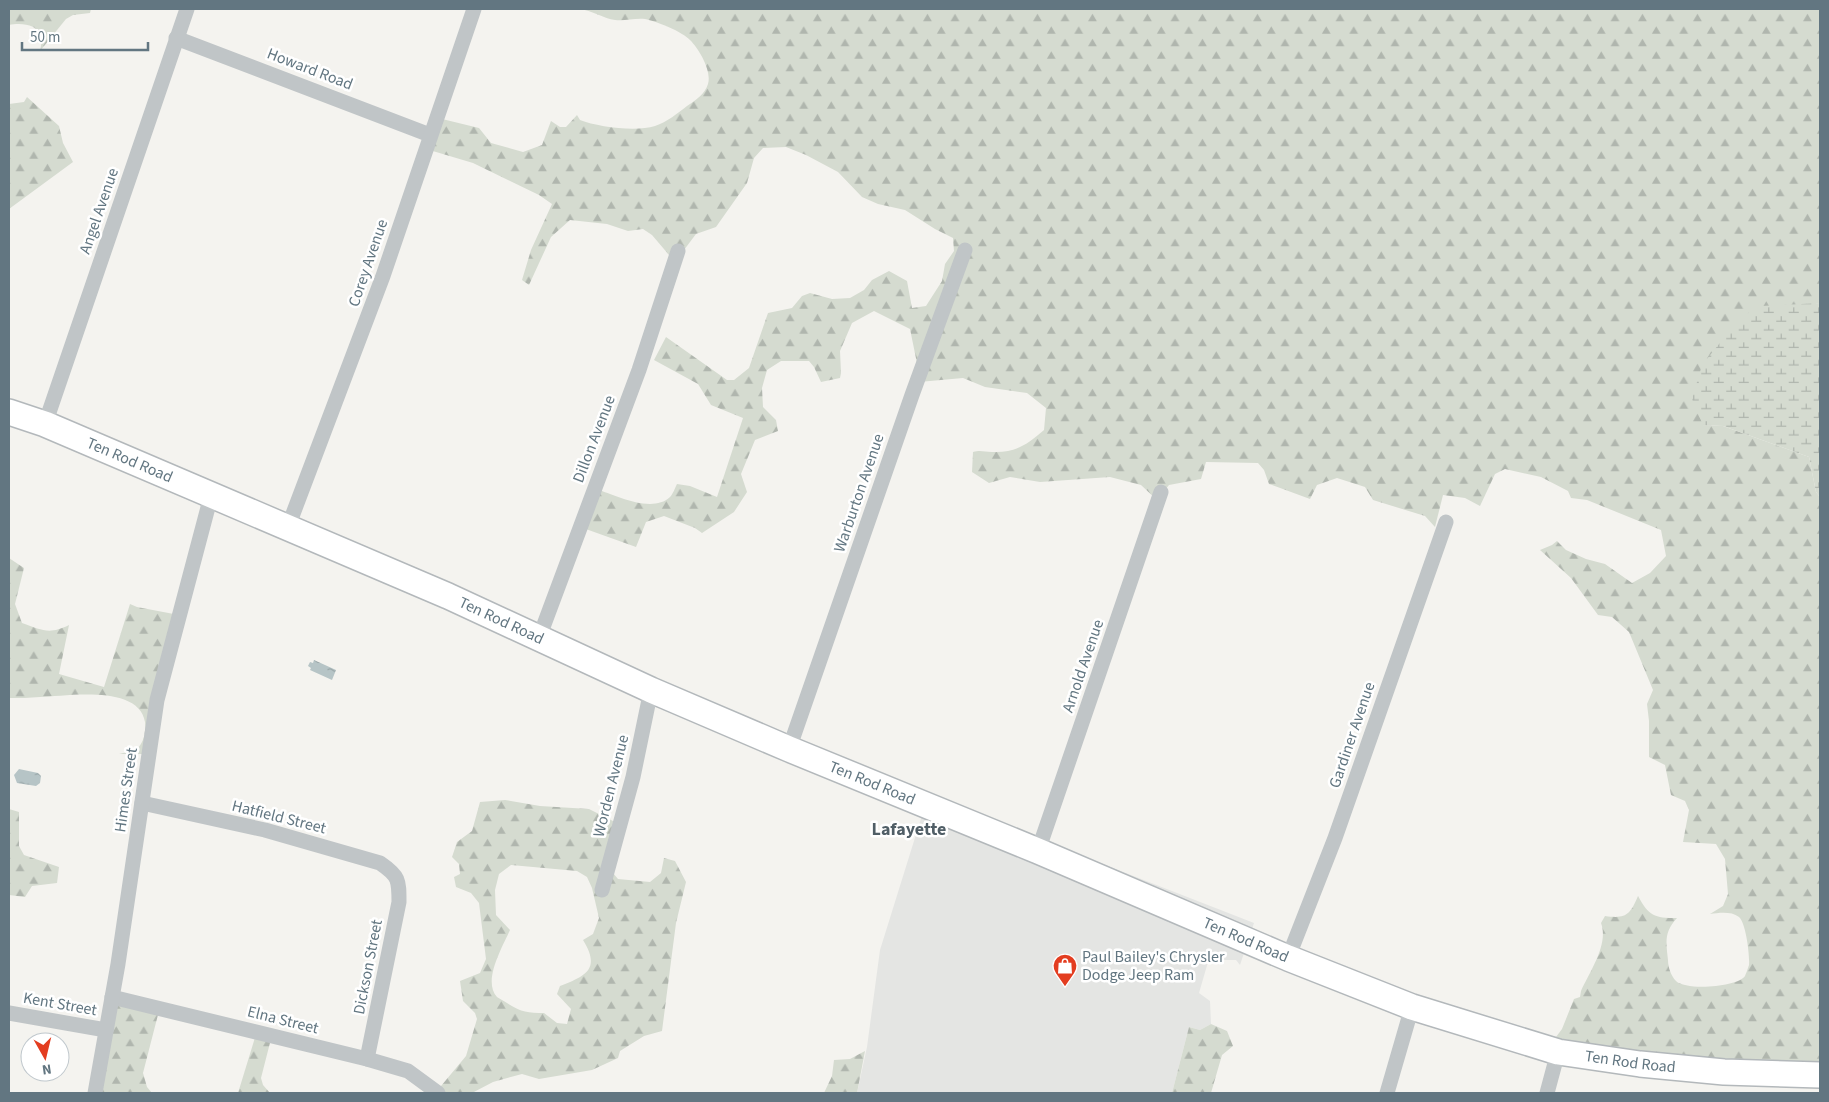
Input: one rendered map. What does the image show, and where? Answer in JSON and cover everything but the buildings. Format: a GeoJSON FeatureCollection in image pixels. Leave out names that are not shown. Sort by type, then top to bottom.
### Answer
{"type":"FeatureCollection","features":[{"type":"Feature","properties":{"kind":"main road","name":"Ten Rod Road"},"geometry":{"type":"LineString","coordinates":[[9,412],[45,424],[448,596],[650,690],[789,749],[1038,851],[1288,958],[1412,1007],[1558,1052],[1640,1064],[1724,1072],[1820,1075]]}},
{"type":"Feature","properties":{"kind":"street","name":"Angel Avenue"},"geometry":{"type":"LineString","coordinates":[[45,424],[187,9]]}},
{"type":"Feature","properties":{"kind":"street","name":"Corey Avenue"},"geometry":{"type":"LineString","coordinates":[[288,527],[383,276],[474,9]]}},
{"type":"Feature","properties":{"kind":"street","name":"Howard Road"},"geometry":{"type":"LineString","coordinates":[[176,38],[430,135]]}},
{"type":"Feature","properties":{"kind":"street","name":"Warburton Avenue"},"geometry":{"type":"LineString","coordinates":[[789,749],[912,395],[965,250]]}},
{"type":"Feature","properties":{"kind":"street","name":"Dillon Avenue"},"geometry":{"type":"LineString","coordinates":[[539,638],[639,370],[678,251]]}},
{"type":"Feature","properties":{"kind":"street","name":"Arnold Avenue"},"geometry":{"type":"LineString","coordinates":[[1038,851],[1161,492]]}},
{"type":"Feature","properties":{"kind":"street","name":"Himes Street"},"geometry":{"type":"LineString","coordinates":[[95,1093],[112,997],[157,700],[211,496]]}},
{"type":"Feature","properties":{"kind":"street","name":"Gardiner Avenue"},"geometry":{"type":"LineString","coordinates":[[1288,958],[1335,838],[1446,522]]}},
{"type":"Feature","properties":{"kind":"street","name":"Worden Avenue"},"geometry":{"type":"LineString","coordinates":[[602,890],[633,776],[650,690]]}},
{"type":"Feature","properties":{"kind":"street","name":"Hatfield Street"},"geometry":{"type":"LineString","coordinates":[[142,803],[265,830],[380,863],[393,872],[399,882]]}},
{"type":"Feature","properties":{"kind":"street","name":"Dickson Street"},"geometry":{"type":"LineString","coordinates":[[367,1059],[399,902],[399,882]]}},
{"type":"Feature","properties":{"kind":"street","name":"Elna Street"},"geometry":{"type":"LineString","coordinates":[[112,997],[367,1059],[408,1071],[438,1093]]}},
{"type":"Feature","properties":{"kind":"street"},"geometry":{"type":"LineString","coordinates":[[1387,1093],[1412,1007]]}},
{"type":"Feature","properties":{"kind":"street","name":"Kent Street"},"geometry":{"type":"LineString","coordinates":[[9,1013],[106,1030]]}},
{"type":"Feature","properties":{"kind":"street"},"geometry":{"type":"LineString","coordinates":[[1547,1093],[1558,1052]]}},
{"type":"Feature","properties":{"kind":"shaded area"},"geometry":{"type":"Polygon","coordinates":[[[928,796],[1254,923],[1240,965],[1236,960],[1208,962],[1199,993],[1210,1001],[1211,1024],[1200,1030],[1189,1027],[1172,1093],[857,1093],[867,1047],[880,950],[928,796]]]}},
{"type":"Feature","properties":{"kind":"green space"},"geometry":{"type":"Polygon","coordinates":[[[9,9],[91,9],[90,13],[73,15],[66,19],[40,51],[41,41],[39,33],[28,25],[9,25],[9,9]]]}},
{"type":"Feature","properties":{"kind":"green space"},"geometry":{"type":"Polygon","coordinates":[[[579,9],[1820,9],[1820,303],[1817,303],[1703,425],[1723,426],[1809,457],[1816,492],[1820,497],[1820,1065],[1629,1052],[1563,1040],[1556,1037],[1562,1029],[1574,999],[1580,997],[1601,948],[1603,931],[1601,923],[1605,916],[1623,916],[1630,911],[1638,896],[1649,912],[1657,916],[1677,918],[1670,928],[1667,942],[1669,968],[1676,981],[1700,987],[1733,983],[1745,976],[1749,961],[1746,932],[1739,917],[1729,913],[1710,914],[1723,906],[1728,894],[1725,859],[1716,844],[1683,842],[1689,810],[1685,801],[1671,795],[1665,765],[1649,757],[1647,704],[1653,690],[1629,632],[1612,617],[1598,615],[1571,578],[1540,550],[1557,541],[1566,550],[1586,559],[1605,564],[1632,583],[1650,573],[1666,556],[1661,530],[1587,500],[1571,498],[1568,491],[1541,477],[1505,469],[1495,474],[1480,506],[1465,498],[1443,495],[1435,527],[1425,516],[1373,500],[1365,487],[1337,478],[1317,485],[1310,499],[1269,484],[1264,470],[1258,463],[1206,462],[1201,479],[1169,485],[1157,500],[1141,485],[1110,477],[1040,482],[1010,477],[989,483],[972,472],[973,452],[1008,451],[1026,444],[1044,430],[1046,408],[1027,393],[985,387],[963,378],[919,382],[919,373],[910,329],[874,311],[852,323],[840,351],[840,378],[821,382],[809,361],[781,361],[767,370],[762,388],[763,407],[776,420],[778,431],[755,440],[741,474],[747,492],[734,512],[702,533],[695,528],[664,516],[646,522],[636,547],[583,528],[596,489],[644,504],[662,502],[671,496],[677,484],[690,486],[717,497],[743,418],[711,405],[698,384],[654,360],[666,337],[727,380],[734,380],[749,368],[768,313],[792,308],[802,296],[810,293],[832,299],[850,298],[864,290],[872,280],[889,271],[907,281],[912,308],[926,306],[942,281],[945,264],[954,251],[953,238],[905,210],[878,204],[862,197],[838,172],[786,147],[763,148],[754,158],[747,183],[716,227],[696,234],[675,262],[652,235],[643,229],[628,231],[607,224],[570,220],[551,237],[529,285],[522,280],[531,250],[552,204],[539,195],[473,163],[426,149],[438,118],[479,128],[491,143],[523,152],[542,145],[551,121],[560,127],[566,127],[577,115],[580,120],[607,127],[638,129],[655,126],[672,117],[697,99],[705,91],[709,79],[701,54],[687,37],[669,27],[645,19],[615,20],[579,9]]]}},
{"type":"Feature","properties":{"kind":"green space"},"geometry":{"type":"Polygon","coordinates":[[[27,97],[59,126],[63,143],[73,162],[9,209],[9,104],[24,102],[27,97]]]}},
{"type":"Feature","properties":{"kind":"green space"},"geometry":{"type":"Polygon","coordinates":[[[1820,303],[1820,497],[1816,492],[1809,457],[1723,426],[1703,425],[1692,399],[1702,365],[1741,317],[1761,306],[1820,303]]]}},
{"type":"Feature","properties":{"kind":"green space"},"geometry":{"type":"Polygon","coordinates":[[[9,558],[24,568],[15,604],[22,623],[51,631],[69,625],[59,674],[104,687],[130,604],[179,615],[149,754],[119,754],[136,750],[143,741],[145,733],[145,722],[140,710],[130,702],[116,697],[83,694],[9,698],[9,558]]]}},
{"type":"Feature","properties":{"kind":"green space"},"geometry":{"type":"Polygon","coordinates":[[[505,800],[540,806],[589,809],[615,822],[608,867],[618,879],[650,882],[661,873],[664,858],[675,861],[686,882],[676,923],[662,1031],[644,1036],[620,1051],[618,1058],[592,1070],[539,1079],[522,1074],[493,1082],[472,1093],[437,1093],[466,1056],[477,1019],[475,1013],[463,1001],[460,981],[480,973],[486,959],[479,903],[471,893],[456,887],[454,877],[460,874],[459,864],[452,857],[457,842],[472,831],[480,802],[505,800]],[[511,865],[499,874],[495,890],[496,915],[510,930],[495,964],[492,982],[493,990],[497,997],[516,1008],[529,1012],[544,1013],[557,1023],[567,1024],[571,1009],[557,994],[560,986],[577,979],[588,970],[591,958],[583,940],[593,934],[599,918],[592,888],[587,877],[577,871],[511,865]]]}},
{"type":"Feature","properties":{"kind":"green space"},"geometry":{"type":"Polygon","coordinates":[[[9,809],[19,812],[19,846],[24,855],[59,867],[57,883],[32,886],[25,897],[9,895],[9,809]]]}},
{"type":"Feature","properties":{"kind":"green space"},"geometry":{"type":"Polygon","coordinates":[[[113,989],[160,1007],[143,1073],[147,1087],[152,1093],[96,1093],[113,989]]]}},
{"type":"Feature","properties":{"kind":"green space"},"geometry":{"type":"Polygon","coordinates":[[[1211,1024],[1227,1031],[1233,1046],[1222,1055],[1211,1093],[1172,1093],[1189,1027],[1200,1030],[1211,1024]]]}},
{"type":"Feature","properties":{"kind":"green space"},"geometry":{"type":"Polygon","coordinates":[[[257,1031],[272,1035],[261,1078],[263,1085],[270,1093],[238,1093],[257,1031]]]}},
{"type":"Feature","properties":{"kind":"green space"},"geometry":{"type":"Polygon","coordinates":[[[865,1051],[857,1093],[824,1093],[832,1076],[834,1060],[850,1059],[865,1051]]]}},
{"type":"Feature","properties":{"kind":"water"},"geometry":{"type":"Polygon","coordinates":[[[314,660],[336,670],[332,680],[310,670],[311,668],[308,666],[314,660]]]}},
{"type":"Feature","properties":{"kind":"water"},"geometry":{"type":"Polygon","coordinates":[[[19,769],[38,773],[41,776],[40,783],[36,786],[17,783],[14,775],[19,769]]]}},
{"type":"Feature","properties":{"kind":"place","name":"Paul Bailey's Chrysler Dodge Jeep Ram"},"geometry":{"type":"Point","coordinates":[1065,987]}},
{"type":"Feature","properties":{"kind":"district","name":"Lafayette"},"geometry":{"type":"Point","coordinates":[909,829]}}]}
